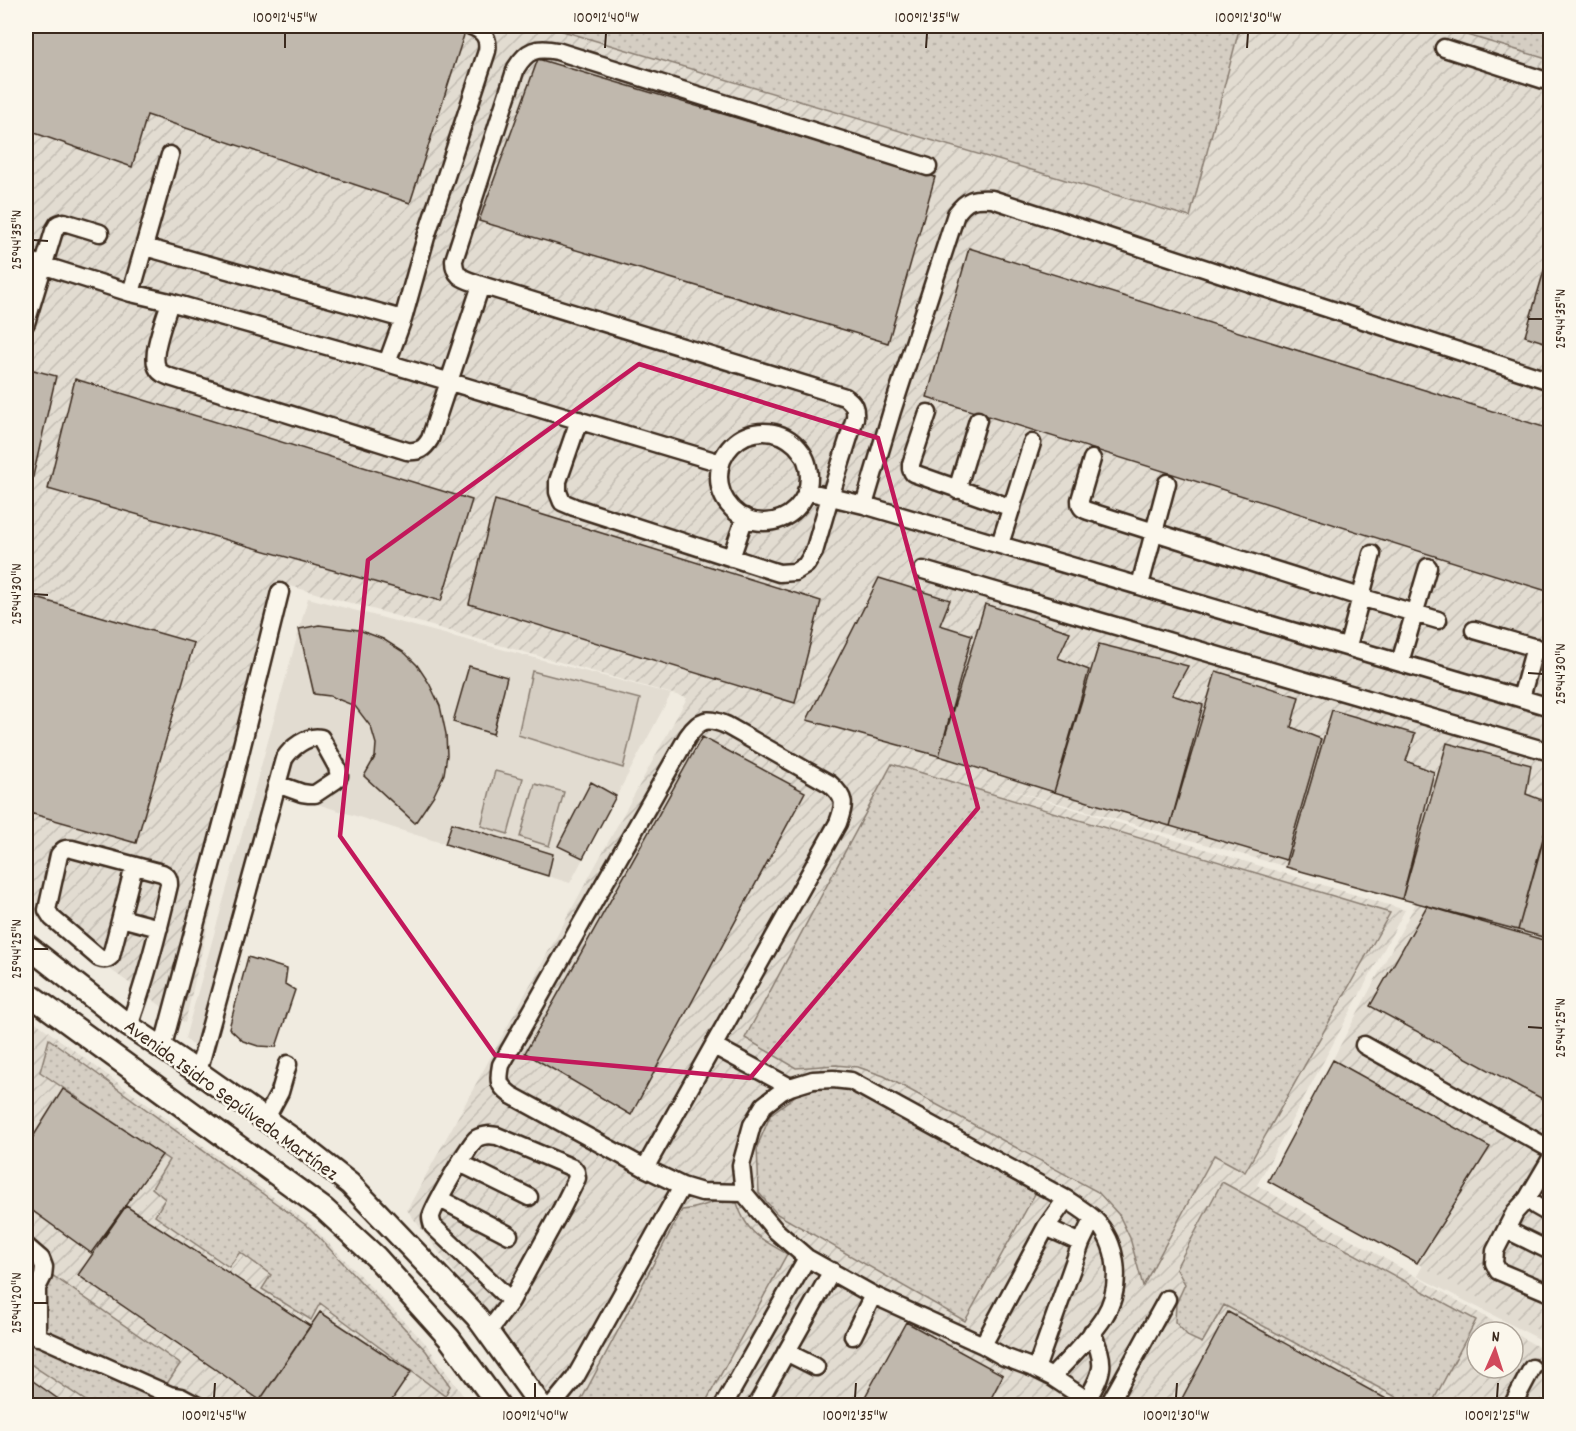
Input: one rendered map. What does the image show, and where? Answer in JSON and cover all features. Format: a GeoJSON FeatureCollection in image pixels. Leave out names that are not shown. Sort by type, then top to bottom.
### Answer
{"type":"FeatureCollection","features":[{"type":"Feature","properties":{"kind":"main road","name":"Avenida Isidro Sepúlveda Martínez"},"geometry":{"type":"LineString","coordinates":[[26,945],[129,1026],[293,1138],[350,1184],[477,1317],[541,1406]]}},
{"type":"Feature","properties":{"kind":"main road","name":"Avenida Isidro Sepúlveda Martínez"},"geometry":{"type":"LineString","coordinates":[[30,995],[324,1209],[376,1257],[449,1338],[500,1406]]}},
{"type":"Feature","properties":{"kind":"main road"},"geometry":{"type":"LineString","coordinates":[[30,995],[91,1023],[98,1022],[107,1008]]}},
{"type":"Feature","properties":{"kind":"lane"},"geometry":{"type":"LineString","coordinates":[[387,363],[404,318],[426,237],[488,51],[485,35],[479,29],[471,26]]}},
{"type":"Feature","properties":{"kind":"lane"},"geometry":{"type":"LineString","coordinates":[[1444,48],[1551,82]]}},
{"type":"Feature","properties":{"kind":"lane"},"geometry":{"type":"LineString","coordinates":[[579,420],[558,481],[558,492],[562,502],[779,573],[795,572],[806,565],[814,552],[856,409],[853,402],[845,397],[460,277],[454,270],[454,260],[516,68],[522,57],[531,51],[544,49],[556,51],[928,167]]}},
{"type":"Feature","properties":{"kind":"lane"},"geometry":{"type":"LineString","coordinates":[[131,293],[170,155]]}},
{"type":"Feature","properties":{"kind":"lane"},"geometry":{"type":"LineString","coordinates":[[864,505],[956,214],[964,203],[976,199],[992,199],[1551,381]]}},
{"type":"Feature","properties":{"kind":"lane"},"geometry":{"type":"LineString","coordinates":[[26,323],[58,224],[64,222],[100,233]]}},
{"type":"Feature","properties":{"kind":"lane"},"geometry":{"type":"LineString","coordinates":[[145,247],[404,318]]}},
{"type":"Feature","properties":{"kind":"lane"},"geometry":{"type":"LineString","coordinates":[[26,260],[131,293],[387,363],[721,463]]}},
{"type":"Feature","properties":{"kind":"lane"},"geometry":{"type":"LineString","coordinates":[[170,302],[155,351],[155,363],[159,371],[170,377],[407,451],[417,452],[424,448],[430,439],[482,285]]}},
{"type":"Feature","properties":{"kind":"lane"},"geometry":{"type":"LineString","coordinates":[[928,413],[911,464],[910,469],[913,473],[1012,508]]}},
{"type":"Feature","properties":{"kind":"lane"},"geometry":{"type":"LineString","coordinates":[[957,489],[978,420]]}},
{"type":"Feature","properties":{"kind":"lane"},"geometry":{"type":"LineString","coordinates":[[770,432],[785,437],[797,447],[806,460],[809,475],[806,490],[799,504],[788,514],[767,521],[745,517],[731,508],[722,495],[719,479],[721,463],[728,449],[739,439],[754,433],[770,432]]}},
{"type":"Feature","properties":{"kind":"lane"},"geometry":{"type":"LineString","coordinates":[[1000,544],[1032,443]]}},
{"type":"Feature","properties":{"kind":"lane"},"geometry":{"type":"LineString","coordinates":[[1092,459],[1080,500],[1082,509],[1438,620]]}},
{"type":"Feature","properties":{"kind":"lane"},"geometry":{"type":"LineString","coordinates":[[1140,585],[1167,483]]}},
{"type":"Feature","properties":{"kind":"lane"},"geometry":{"type":"LineString","coordinates":[[806,490],[1000,544],[1551,707]]}},
{"type":"Feature","properties":{"kind":"lane"},"geometry":{"type":"LineString","coordinates":[[731,558],[745,517]]}},
{"type":"Feature","properties":{"kind":"lane"},"geometry":{"type":"LineString","coordinates":[[1348,646],[1372,554]]}},
{"type":"Feature","properties":{"kind":"lane"},"geometry":{"type":"LineString","coordinates":[[1400,662],[1428,567]]}},
{"type":"Feature","properties":{"kind":"lane"},"geometry":{"type":"LineString","coordinates":[[923,570],[1551,752]]}},
{"type":"Feature","properties":{"kind":"lane"},"geometry":{"type":"LineString","coordinates":[[162,1049],[228,802],[280,592]]}},
{"type":"Feature","properties":{"kind":"lane"},"geometry":{"type":"LineString","coordinates":[[1474,630],[1543,649],[1521,698]]}},
{"type":"Feature","properties":{"kind":"lane"},"geometry":{"type":"LineString","coordinates":[[645,1168],[838,823],[843,802],[840,793],[830,784],[715,720],[704,720],[695,726],[688,736],[501,1065],[498,1077],[501,1087],[511,1095],[645,1168],[682,1186],[702,1192],[744,1193]]}},
{"type":"Feature","properties":{"kind":"lane"},"geometry":{"type":"LineString","coordinates":[[198,1072],[277,784]]}},
{"type":"Feature","properties":{"kind":"lane"},"geometry":{"type":"LineString","coordinates":[[129,1026],[141,994],[159,928],[169,885],[167,875],[162,873],[66,848],[59,855],[47,905],[52,918],[99,958],[108,959],[111,956],[134,866]]}},
{"type":"Feature","properties":{"kind":"lane"},"geometry":{"type":"LineString","coordinates":[[121,918],[159,928]]}},
{"type":"Feature","properties":{"kind":"lane"},"geometry":{"type":"LineString","coordinates":[[1364,1045],[1551,1149]]}},
{"type":"Feature","properties":{"kind":"lane"},"geometry":{"type":"LineString","coordinates":[[714,1046],[790,1087]]}},
{"type":"Feature","properties":{"kind":"lane"},"geometry":{"type":"LineString","coordinates":[[265,1120],[280,1092],[288,1064]]}},
{"type":"Feature","properties":{"kind":"lane"},"geometry":{"type":"LineString","coordinates":[[1052,1377],[1104,1316],[1114,1293],[1116,1268],[1112,1244],[1093,1218],[1066,1199],[850,1081],[813,1080],[782,1091],[764,1105],[752,1125],[741,1165],[744,1193],[775,1230],[807,1258],[873,1295],[983,1345],[1004,1357],[1052,1377],[1086,1403],[1100,1378],[1102,1366],[1092,1332]]}},
{"type":"Feature","properties":{"kind":"lane"},"geometry":{"type":"LineString","coordinates":[[488,1332],[511,1301],[577,1178],[573,1168],[497,1137],[481,1136],[476,1139],[460,1163],[431,1217],[433,1226],[511,1301]]}},
{"type":"Feature","properties":{"kind":"lane"},"geometry":{"type":"LineString","coordinates":[[1551,1160],[1527,1199],[1515,1212],[1495,1251],[1494,1263],[1498,1271],[1551,1293]]}},
{"type":"Feature","properties":{"kind":"lane"},"geometry":{"type":"LineString","coordinates":[[460,1163],[529,1197]]}},
{"type":"Feature","properties":{"kind":"lane"},"geometry":{"type":"LineString","coordinates":[[552,1406],[575,1378],[682,1186]]}},
{"type":"Feature","properties":{"kind":"lane"},"geometry":{"type":"LineString","coordinates":[[440,1199],[509,1235]]}},
{"type":"Feature","properties":{"kind":"lane"},"geometry":{"type":"LineString","coordinates":[[983,1345],[1046,1227],[1066,1199]]}},
{"type":"Feature","properties":{"kind":"lane"},"geometry":{"type":"LineString","coordinates":[[1527,1199],[1551,1214]]}},
{"type":"Feature","properties":{"kind":"lane"},"geometry":{"type":"LineString","coordinates":[[1036,1369],[1093,1218]]}},
{"type":"Feature","properties":{"kind":"lane"},"geometry":{"type":"LineString","coordinates":[[1046,1227],[1082,1243]]}},
{"type":"Feature","properties":{"kind":"lane"},"geometry":{"type":"LineString","coordinates":[[1507,1230],[1551,1251]]}},
{"type":"Feature","properties":{"kind":"lane"},"geometry":{"type":"LineString","coordinates":[[26,1246],[41,1259],[44,1267],[43,1276],[37,1288],[31,1334],[198,1406]]}},
{"type":"Feature","properties":{"kind":"lane"},"geometry":{"type":"LineString","coordinates":[[723,1406],[807,1258]]}},
{"type":"Feature","properties":{"kind":"lane"},"geometry":{"type":"LineString","coordinates":[[756,1406],[832,1271]]}},
{"type":"Feature","properties":{"kind":"lane"},"geometry":{"type":"LineString","coordinates":[[853,1336],[873,1295]]}},
{"type":"Feature","properties":{"kind":"lane"},"geometry":{"type":"LineString","coordinates":[[1108,1406],[1167,1299]]}},
{"type":"Feature","properties":{"kind":"lane"},"geometry":{"type":"LineString","coordinates":[[786,1352],[816,1366]]}},
{"type":"Feature","properties":{"kind":"lane"},"geometry":{"type":"LineString","coordinates":[[1512,1406],[1532,1368]]}},
{"type":"Feature","properties":{"kind":"highlighted area"},"geometry":{"type":"Polygon","coordinates":[[[639,364],[878,438],[978,808],[750,1078],[495,1055],[340,836],[368,560],[639,364]]]}},
{"type":"Feature","properties":{"kind":"shaded area"},"geometry":{"type":"Polygon","coordinates":[[[26,26],[1550,26],[1550,1337],[1525,1323],[1525,1320],[1519,1320],[1268,1181],[1416,903],[994,785],[1405,910],[1257,1185],[1491,1320],[1465,1320],[1465,1380],[1525,1380],[1525,1339],[1550,1354],[1550,1383],[1538,1405],[555,1405],[407,1210],[687,698],[287,585],[185,1023],[26,909],[26,26]]]}},
{"type":"Feature","properties":{"kind":"shaded area"},"geometry":{"type":"Polygon","coordinates":[[[546,26],[1240,26],[1190,217],[546,26]]]}},
{"type":"Feature","properties":{"kind":"shaded area"},"geometry":{"type":"Polygon","coordinates":[[[1437,26],[1550,26],[1550,60],[1437,26]]]}},
{"type":"Feature","properties":{"kind":"shaded area"},"geometry":{"type":"Polygon","coordinates":[[[308,598],[671,694],[570,883],[282,793],[208,1060],[185,1038],[308,598]]]}},
{"type":"Feature","properties":{"kind":"shaded area"},"geometry":{"type":"Polygon","coordinates":[[[532,671],[640,699],[623,768],[518,735],[532,671]]]}},
{"type":"Feature","properties":{"kind":"shaded area"},"geometry":{"type":"Polygon","coordinates":[[[892,764],[1390,913],[1245,1172],[1214,1155],[1143,1286],[1130,1238],[1119,1215],[1098,1192],[884,1076],[858,1067],[835,1065],[796,1068],[745,1038],[892,764]]]}},
{"type":"Feature","properties":{"kind":"shaded area"},"geometry":{"type":"Polygon","coordinates":[[[495,771],[523,778],[508,834],[481,826],[495,771]]]}},
{"type":"Feature","properties":{"kind":"shaded area"},"geometry":{"type":"Polygon","coordinates":[[[535,784],[564,792],[549,846],[520,837],[535,784]]]}},
{"type":"Feature","properties":{"kind":"shaded area"},"geometry":{"type":"Polygon","coordinates":[[[26,1015],[311,1225],[426,1344],[470,1405],[26,1405],[26,1015]]]}},
{"type":"Feature","properties":{"kind":"shaded area"},"geometry":{"type":"Polygon","coordinates":[[[49,1039],[310,1228],[426,1351],[450,1386],[445,1396],[320,1303],[311,1320],[262,1289],[271,1275],[240,1252],[229,1267],[155,1216],[165,1199],[152,1188],[169,1160],[40,1072],[49,1039]]]}},
{"type":"Feature","properties":{"kind":"shaded area"},"geometry":{"type":"Polygon","coordinates":[[[837,1086],[858,1093],[1036,1192],[965,1321],[777,1214],[759,1193],[757,1147],[771,1114],[799,1093],[837,1086]]]}},
{"type":"Feature","properties":{"kind":"shaded area"},"geometry":{"type":"Polygon","coordinates":[[[1490,1147],[1550,1323],[1543,1341],[1525,1332],[1525,1320],[1502,1320],[1417,1276],[1490,1147]]]}},
{"type":"Feature","properties":{"kind":"shaded area"},"geometry":{"type":"Polygon","coordinates":[[[1222,1182],[1476,1320],[1465,1320],[1465,1341],[1431,1405],[1411,1405],[1224,1305],[1202,1343],[1189,1337],[1175,1322],[1176,1304],[1185,1284],[1176,1268],[1222,1182]]]}},
{"type":"Feature","properties":{"kind":"shaded area"},"geometry":{"type":"Polygon","coordinates":[[[719,1199],[737,1203],[750,1229],[787,1254],[704,1405],[578,1406],[682,1210],[692,1209],[719,1199]]]}},
{"type":"Feature","properties":{"kind":"shaded area"},"geometry":{"type":"Polygon","coordinates":[[[26,1257],[180,1364],[153,1405],[92,1405],[26,1361],[26,1257]]]}},
{"type":"Feature","properties":{"kind":"building"},"geometry":{"type":"Polygon","coordinates":[[[26,26],[444,26],[465,32],[410,203],[147,115],[132,167],[26,130],[26,26]]]}},
{"type":"Feature","properties":{"kind":"building"},"geometry":{"type":"Polygon","coordinates":[[[538,59],[935,177],[888,343],[479,221],[538,59]]]}},
{"type":"Feature","properties":{"kind":"building"},"geometry":{"type":"Polygon","coordinates":[[[969,248],[1550,429],[1550,592],[927,397],[969,248]]]}},
{"type":"Feature","properties":{"kind":"building"},"geometry":{"type":"Polygon","coordinates":[[[1550,250],[1550,344],[1525,336],[1550,250]]]}},
{"type":"Feature","properties":{"kind":"building"},"geometry":{"type":"Polygon","coordinates":[[[26,368],[56,376],[31,485],[26,483],[26,368]]]}},
{"type":"Feature","properties":{"kind":"building"},"geometry":{"type":"Polygon","coordinates":[[[75,379],[472,500],[441,601],[48,489],[75,379]]]}},
{"type":"Feature","properties":{"kind":"building"},"geometry":{"type":"Polygon","coordinates":[[[495,500],[821,601],[795,703],[469,604],[495,500]]]}},
{"type":"Feature","properties":{"kind":"building"},"geometry":{"type":"Polygon","coordinates":[[[879,578],[950,600],[940,625],[972,635],[939,756],[807,720],[879,578]]]}},
{"type":"Feature","properties":{"kind":"building"},"geometry":{"type":"Polygon","coordinates":[[[26,595],[194,643],[136,843],[26,812],[26,595]]]}},
{"type":"Feature","properties":{"kind":"building"},"geometry":{"type":"Polygon","coordinates":[[[985,604],[1070,632],[1058,658],[1089,670],[1054,792],[939,756],[985,604]]]}},
{"type":"Feature","properties":{"kind":"building"},"geometry":{"type":"Polygon","coordinates":[[[319,625],[359,630],[383,639],[405,653],[417,665],[429,683],[440,706],[446,734],[447,755],[444,774],[434,795],[415,823],[364,776],[375,757],[376,744],[371,727],[355,706],[330,696],[314,694],[299,629],[319,625]]]}},
{"type":"Feature","properties":{"kind":"building"},"geometry":{"type":"Polygon","coordinates":[[[1099,644],[1188,666],[1172,695],[1203,705],[1170,826],[1054,792],[1099,644]]]}},
{"type":"Feature","properties":{"kind":"building"},"geometry":{"type":"Polygon","coordinates":[[[469,666],[507,677],[493,734],[453,722],[469,666]]]}},
{"type":"Feature","properties":{"kind":"building"},"geometry":{"type":"Polygon","coordinates":[[[1216,671],[1299,697],[1291,727],[1321,739],[1286,860],[1170,826],[1216,671]]]}},
{"type":"Feature","properties":{"kind":"building"},"geometry":{"type":"Polygon","coordinates":[[[1332,710],[1415,734],[1406,761],[1434,772],[1402,899],[1286,867],[1332,710]]]}},
{"type":"Feature","properties":{"kind":"building"},"geometry":{"type":"Polygon","coordinates":[[[702,737],[805,792],[631,1115],[525,1053],[702,737]]]}},
{"type":"Feature","properties":{"kind":"building"},"geometry":{"type":"Polygon","coordinates":[[[1447,743],[1531,765],[1526,794],[1550,803],[1550,813],[1518,930],[1402,899],[1447,743]]]}},
{"type":"Feature","properties":{"kind":"building"},"geometry":{"type":"Polygon","coordinates":[[[591,782],[616,796],[583,858],[558,846],[591,782]]]}},
{"type":"Feature","properties":{"kind":"building"},"geometry":{"type":"Polygon","coordinates":[[[26,812],[31,813],[26,833],[26,812]]]}},
{"type":"Feature","properties":{"kind":"building"},"geometry":{"type":"Polygon","coordinates":[[[1550,816],[1550,939],[1518,930],[1550,816]]]}},
{"type":"Feature","properties":{"kind":"building"},"geometry":{"type":"Polygon","coordinates":[[[452,823],[553,854],[548,876],[445,844],[452,823]]]}},
{"type":"Feature","properties":{"kind":"building"},"geometry":{"type":"Polygon","coordinates":[[[1427,906],[1550,942],[1550,1103],[1370,1006],[1427,906]]]}},
{"type":"Feature","properties":{"kind":"building"},"geometry":{"type":"Polygon","coordinates":[[[248,957],[287,969],[285,984],[295,990],[276,1047],[258,1046],[243,1041],[229,1028],[248,957]]]}},
{"type":"Feature","properties":{"kind":"building"},"geometry":{"type":"Polygon","coordinates":[[[1333,1060],[1490,1147],[1417,1263],[1268,1181],[1333,1060]]]}},
{"type":"Feature","properties":{"kind":"building"},"geometry":{"type":"Polygon","coordinates":[[[63,1089],[162,1155],[91,1253],[26,1206],[26,1148],[63,1089]]]}},
{"type":"Feature","properties":{"kind":"building"},"geometry":{"type":"Polygon","coordinates":[[[126,1206],[310,1326],[260,1400],[78,1275],[126,1206]]]}},
{"type":"Feature","properties":{"kind":"building"},"geometry":{"type":"Polygon","coordinates":[[[320,1312],[411,1372],[388,1406],[269,1406],[260,1400],[320,1312]]]}},
{"type":"Feature","properties":{"kind":"building"},"geometry":{"type":"Polygon","coordinates":[[[1228,1312],[1399,1406],[1178,1406],[1228,1312]]]}},
{"type":"Feature","properties":{"kind":"building"},"geometry":{"type":"Polygon","coordinates":[[[906,1322],[1003,1375],[987,1406],[860,1406],[906,1322]]]}},
{"type":"Feature","properties":{"kind":"building"},"geometry":{"type":"Polygon","coordinates":[[[26,1376],[68,1406],[26,1406],[26,1376]]]}}]}
